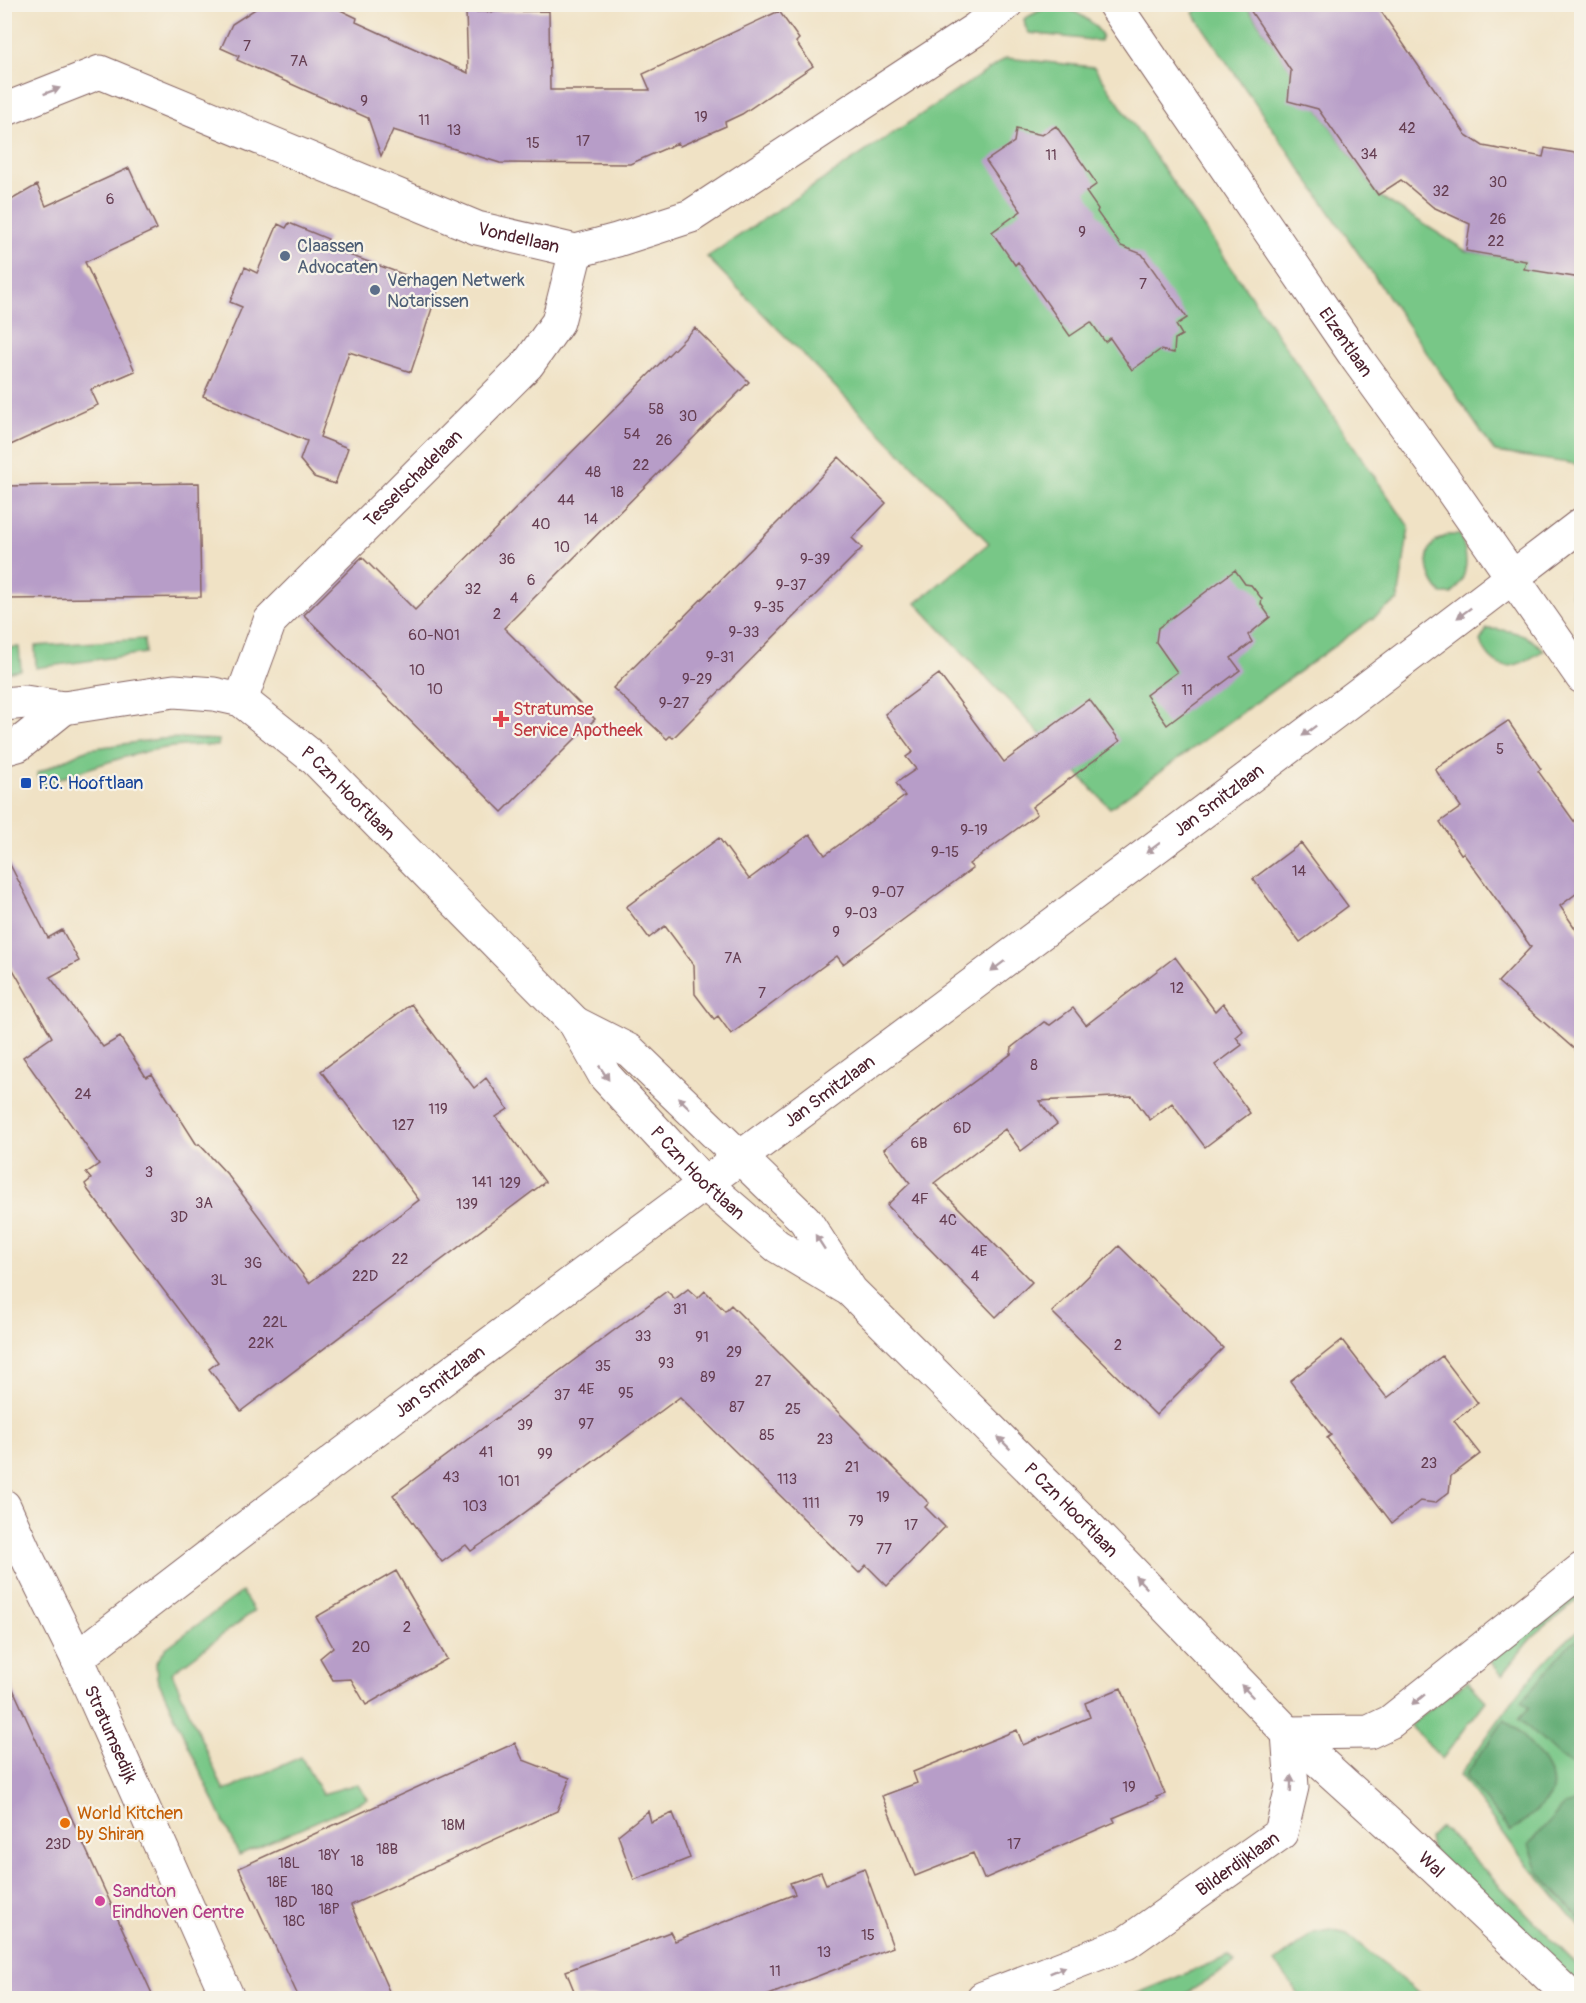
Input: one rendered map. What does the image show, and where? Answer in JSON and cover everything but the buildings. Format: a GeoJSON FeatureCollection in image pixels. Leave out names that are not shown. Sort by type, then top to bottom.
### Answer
{"type":"FeatureCollection","features":[{"type":"Feature","properties":{"kind":"street","name":"Vondellaan"},"geometry":{"type":"LineString","coordinates":[[4,110],[100,72],[477,228],[576,251],[691,216],[976,29],[1006,4]]}},
{"type":"Feature","properties":{"kind":"street","name":"Elzentlaan"},"geometry":{"type":"LineString","coordinates":[[1114,4],[1358,360],[1437,469],[1581,677]]}},
{"type":"Feature","properties":{"kind":"street","name":"Tesselschadelaan"},"geometry":{"type":"LineString","coordinates":[[241,700],[270,621],[528,364],[558,322],[576,251]]}},
{"type":"Feature","properties":{"kind":"street","name":"Jan Smitzlaan"},"geometry":{"type":"LineString","coordinates":[[77,1658],[750,1148],[994,968],[1581,524]]}},
{"type":"Feature","properties":{"kind":"street","name":"P Czn Hooftlaan"},"geometry":{"type":"LineString","coordinates":[[4,704],[25,702],[64,708],[174,691],[214,694],[241,700],[315,759],[575,1023],[605,1076],[704,1183],[777,1246],[851,1291]]}},
{"type":"Feature","properties":{"kind":"street"},"geometry":{"type":"LineString","coordinates":[[4,749],[18,745],[64,708]]}},
{"type":"Feature","properties":{"kind":"street","name":"P Czn Hooftlaan"},"geometry":{"type":"LineString","coordinates":[[575,1023],[630,1052],[750,1148],[805,1220],[851,1291],[1080,1518],[1288,1733]]}},
{"type":"Feature","properties":{"kind":"street","name":"Stratumsedijk"},"geometry":{"type":"LineString","coordinates":[[4,1506],[77,1658],[228,1998]]}},
{"type":"Feature","properties":{"kind":"street"},"geometry":{"type":"LineString","coordinates":[[1288,1733],[1369,1732],[1390,1722],[1581,1569]]}},
{"type":"Feature","properties":{"kind":"street","name":"Bilderdijklaan"},"geometry":{"type":"LineString","coordinates":[[983,1998],[1126,1942],[1281,1833],[1292,1787],[1288,1733]]}},
{"type":"Feature","properties":{"kind":"street","name":"Wal"},"geometry":{"type":"LineString","coordinates":[[1288,1733],[1393,1828],[1572,1998]]}},
{"type":"Feature","properties":{"kind":"green space"},"geometry":{"type":"Polygon","coordinates":[[[1057,5],[1088,20],[1102,35],[1100,41],[1029,33],[1024,19],[1057,5]]]}},
{"type":"Feature","properties":{"kind":"green space"},"geometry":{"type":"Polygon","coordinates":[[[1204,5],[1246,5],[1378,195],[1466,251],[1581,270],[1581,465],[1495,452],[1193,13],[1204,5]]]}},
{"type":"Feature","properties":{"kind":"green space"},"geometry":{"type":"Polygon","coordinates":[[[1006,58],[1094,67],[1409,527],[1398,600],[1110,808],[916,603],[989,543],[707,257],[1006,58]]]}},
{"type":"Feature","properties":{"kind":"green space"},"geometry":{"type":"Polygon","coordinates":[[[1448,535],[1460,535],[1465,551],[1466,566],[1462,580],[1452,594],[1442,594],[1431,576],[1428,555],[1434,543],[1448,535]]]}},
{"type":"Feature","properties":{"kind":"green space"},"geometry":{"type":"Polygon","coordinates":[[[1581,558],[1581,618],[1571,588],[1573,575],[1581,558]]]}},
{"type":"Feature","properties":{"kind":"green space"},"geometry":{"type":"Polygon","coordinates":[[[1487,629],[1518,634],[1544,650],[1516,665],[1500,665],[1486,653],[1480,641],[1487,629]]]}},
{"type":"Feature","properties":{"kind":"green space"},"geometry":{"type":"Polygon","coordinates":[[[144,639],[145,653],[36,668],[35,646],[144,639]]]}},
{"type":"Feature","properties":{"kind":"green space"},"geometry":{"type":"Polygon","coordinates":[[[19,647],[21,670],[5,673],[5,648],[19,647]]]}},
{"type":"Feature","properties":{"kind":"green space"},"geometry":{"type":"Polygon","coordinates":[[[182,738],[219,740],[218,746],[171,747],[128,756],[41,785],[37,773],[88,749],[182,738]]]}},
{"type":"Feature","properties":{"kind":"green space"},"geometry":{"type":"Polygon","coordinates":[[[1581,1588],[1581,1597],[1531,1638],[1502,1675],[1490,1661],[1581,1588]]]}},
{"type":"Feature","properties":{"kind":"green space"},"geometry":{"type":"Polygon","coordinates":[[[242,1592],[254,1611],[172,1673],[224,1791],[301,1757],[322,1794],[357,1784],[368,1799],[239,1855],[157,1678],[156,1663],[166,1648],[242,1592]]]}},
{"type":"Feature","properties":{"kind":"green space"},"geometry":{"type":"Polygon","coordinates":[[[1581,1628],[1581,1928],[1513,1847],[1460,1775],[1530,1678],[1581,1628]]]}},
{"type":"Feature","properties":{"kind":"green space"},"geometry":{"type":"Polygon","coordinates":[[[1581,1635],[1581,1768],[1561,1758],[1519,1719],[1529,1707],[1522,1701],[1566,1648],[1581,1635]]]}},
{"type":"Feature","properties":{"kind":"green space"},"geometry":{"type":"Polygon","coordinates":[[[1467,1681],[1486,1701],[1442,1759],[1410,1725],[1467,1681]]]}},
{"type":"Feature","properties":{"kind":"green space"},"geometry":{"type":"Polygon","coordinates":[[[1505,1719],[1530,1744],[1546,1765],[1553,1786],[1547,1800],[1511,1832],[1465,1776],[1505,1719]]]}},
{"type":"Feature","properties":{"kind":"green space"},"geometry":{"type":"Polygon","coordinates":[[[1582,1798],[1581,1920],[1539,1873],[1529,1844],[1561,1808],[1582,1798]]]}},
{"type":"Feature","properties":{"kind":"green space"},"geometry":{"type":"Polygon","coordinates":[[[1439,1828],[1446,1831],[1581,1969],[1581,1997],[1431,1850],[1429,1838],[1439,1828]]]}},
{"type":"Feature","properties":{"kind":"green space"},"geometry":{"type":"Polygon","coordinates":[[[1330,1930],[1347,1934],[1424,1998],[1302,1998],[1275,1962],[1314,1933],[1330,1930]]]}},
{"type":"Feature","properties":{"kind":"green space"},"geometry":{"type":"Polygon","coordinates":[[[1229,1956],[1235,1963],[1179,1998],[1126,1998],[1229,1956]]]}},
{"type":"Feature","properties":{"kind":"place","name":"Claassen Advocaten"},"geometry":{"type":"Point","coordinates":[285,256]}},
{"type":"Feature","properties":{"kind":"place","name":"Verhagen Netwerk Notarissen"},"geometry":{"type":"Point","coordinates":[375,290]}},
{"type":"Feature","properties":{"kind":"place","name":"Stratumse Service Apotheek"},"geometry":{"type":"Point","coordinates":[501,719]}},
{"type":"Feature","properties":{"kind":"place","name":"P.C. Hooftlaan"},"geometry":{"type":"Point","coordinates":[26,783]}},
{"type":"Feature","properties":{"kind":"place","name":"World Kitchen by Shiran"},"geometry":{"type":"Point","coordinates":[65,1823]}},
{"type":"Feature","properties":{"kind":"place","name":"Sandton Eindhoven Centre"},"geometry":{"type":"Point","coordinates":[100,1901]}}]}
